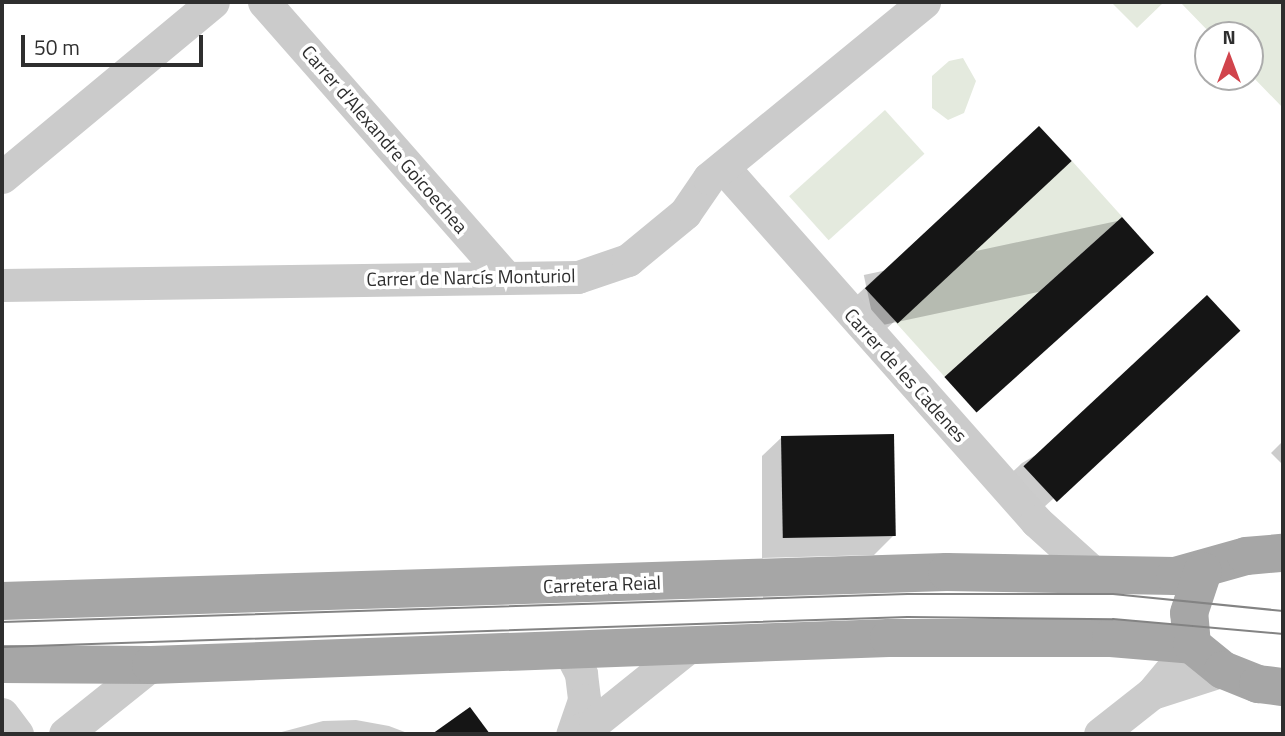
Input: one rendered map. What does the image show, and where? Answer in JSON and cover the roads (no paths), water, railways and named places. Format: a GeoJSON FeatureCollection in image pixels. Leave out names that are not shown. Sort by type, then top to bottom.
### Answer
{"type":"FeatureCollection","features":[{"type":"Feature","properties":{"kind":"main road","name":"Carretera Reial"},"geometry":{"type":"LineString","coordinates":[[2,601],[947,572],[1175,576],[1246,556],[1283,553]]}},
{"type":"Feature","properties":{"kind":"main road"},"geometry":{"type":"LineString","coordinates":[[1192,645],[1189,613],[1203,570]]}},
{"type":"Feature","properties":{"kind":"main road"},"geometry":{"type":"LineString","coordinates":[[2,622],[2,635]]}},
{"type":"Feature","properties":{"kind":"main road"},"geometry":{"type":"LineString","coordinates":[[2,664],[151,665],[889,638],[1136,639],[1192,645],[1223,670],[1258,684],[1283,687]]}},
{"type":"Feature","properties":{"kind":"street"},"geometry":{"type":"LineString","coordinates":[[2,177],[213,2]]}},
{"type":"Feature","properties":{"kind":"street","name":"Carrer d'Alexandre Goicoechea"},"geometry":{"type":"LineString","coordinates":[[264,2],[506,277]]}},
{"type":"Feature","properties":{"kind":"street","name":"Carrer de Narcís Monturiol"},"geometry":{"type":"LineString","coordinates":[[2,285],[578,277],[628,260],[685,213],[709,178],[924,2]]}},
{"type":"Feature","properties":{"kind":"street","name":"Carrer de les Cadenes"},"geometry":{"type":"LineString","coordinates":[[723,167],[1036,521],[1096,575]]}},
{"type":"Feature","properties":{"kind":"street"},"geometry":{"type":"LineString","coordinates":[[1136,639],[1156,656],[1158,684]]}},
{"type":"Feature","properties":{"kind":"street"},"geometry":{"type":"LineString","coordinates":[[573,734],[595,722],[692,644]]}},
{"type":"Feature","properties":{"kind":"street"},"geometry":{"type":"LineString","coordinates":[[1100,734],[1158,684],[1192,645]]}},
{"type":"Feature","properties":{"kind":"street"},"geometry":{"type":"LineString","coordinates":[[568,648],[581,674],[584,700],[573,734]]}},
{"type":"Feature","properties":{"kind":"street"},"geometry":{"type":"LineString","coordinates":[[65,734],[151,665]]}},
{"type":"Feature","properties":{"kind":"street"},"geometry":{"type":"LineString","coordinates":[[1158,684],[1223,670]]}},
{"type":"Feature","properties":{"kind":"street"},"geometry":{"type":"LineString","coordinates":[[2,714],[17,734]]}},
{"type":"Feature","properties":{"kind":"tram line"},"geometry":{"type":"LineString","coordinates":[[2,622],[908,594],[1113,594],[1283,611]]}},
{"type":"Feature","properties":{"kind":"tram line"},"geometry":{"type":"LineString","coordinates":[[2,647],[908,617],[1113,619],[1283,634]]}}]}
